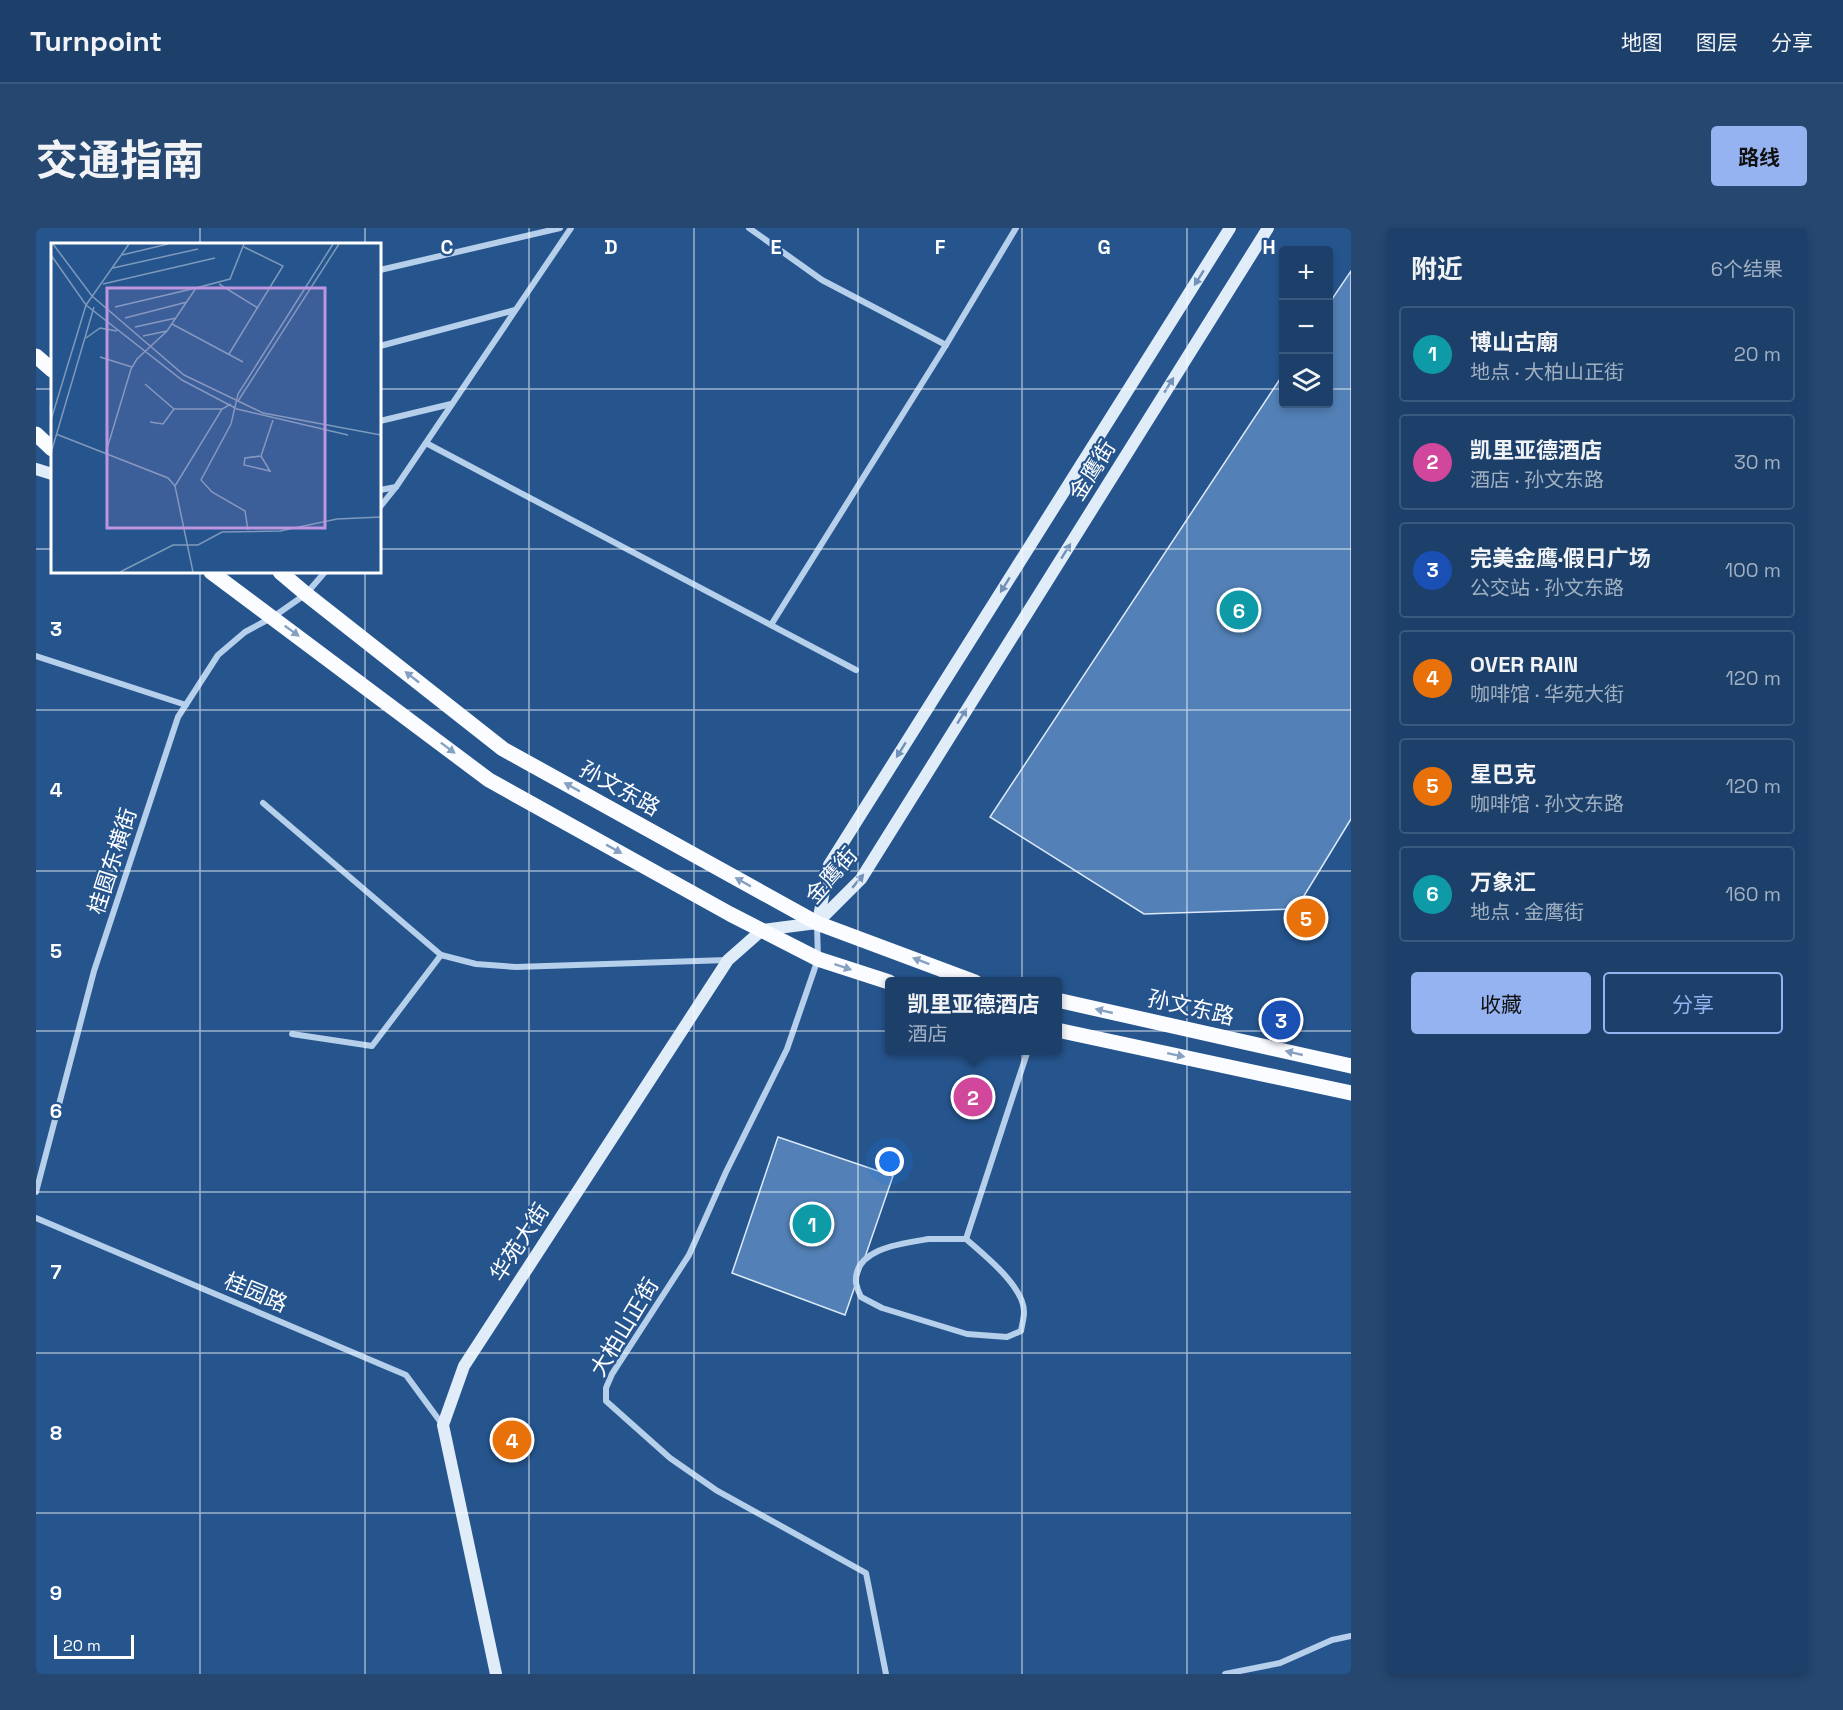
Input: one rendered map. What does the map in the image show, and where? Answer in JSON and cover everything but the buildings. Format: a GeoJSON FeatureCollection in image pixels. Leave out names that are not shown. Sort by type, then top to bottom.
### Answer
{"type":"FeatureCollection","features":[{"type":"Feature","properties":{"kind":"main road"},"geometry":{"type":"LineString","coordinates":[[36,356],[51,369]]}},
{"type":"Feature","properties":{"kind":"main road"},"geometry":{"type":"LineString","coordinates":[[36,434],[51,448]]}},
{"type":"Feature","properties":{"kind":"main road"},"geometry":{"type":"LineString","coordinates":[[212,573],[489,780],[818,959],[885,981]]}},
{"type":"Feature","properties":{"kind":"main road","name":"孙文东路"},"geometry":{"type":"LineString","coordinates":[[281,573],[503,749],[817,923],[964,977]]}},
{"type":"Feature","properties":{"kind":"main road","name":"孙文东路"},"geometry":{"type":"LineString","coordinates":[[1062,1001],[1351,1066]]}},
{"type":"Feature","properties":{"kind":"main road"},"geometry":{"type":"LineString","coordinates":[[1062,1031],[1351,1093]]}},
{"type":"Feature","properties":{"kind":"street"},"geometry":{"type":"LineString","coordinates":[[381,270],[561,228]]}},
{"type":"Feature","properties":{"kind":"street"},"geometry":{"type":"LineString","coordinates":[[381,506],[571,228]]}},
{"type":"Feature","properties":{"kind":"street"},"geometry":{"type":"LineString","coordinates":[[749,228],[822,280],[946,345]]}},
{"type":"Feature","properties":{"kind":"street"},"geometry":{"type":"LineString","coordinates":[[771,625],[946,345],[1016,228]]}},
{"type":"Feature","properties":{"kind":"street","name":"金鹰街"},"geometry":{"type":"LineString","coordinates":[[817,923],[829,865],[1230,228]]}},
{"type":"Feature","properties":{"kind":"street","name":"金鹰街"},"geometry":{"type":"LineString","coordinates":[[817,923],[861,879],[1268,228]]}},
{"type":"Feature","properties":{"kind":"street"},"geometry":{"type":"LineString","coordinates":[[381,346],[515,310]]}},
{"type":"Feature","properties":{"kind":"street"},"geometry":{"type":"LineString","coordinates":[[381,421],[452,404]]}},
{"type":"Feature","properties":{"kind":"street"},"geometry":{"type":"LineString","coordinates":[[426,442],[856,670]]}},
{"type":"Feature","properties":{"kind":"street"},"geometry":{"type":"LineString","coordinates":[[36,469],[51,474]]}},
{"type":"Feature","properties":{"kind":"street"},"geometry":{"type":"LineString","coordinates":[[381,490],[396,487]]}},
{"type":"Feature","properties":{"kind":"street","name":"桂圆东横街"},"geometry":{"type":"LineString","coordinates":[[36,1192],[94,971],[178,717],[218,655],[245,632],[273,617],[306,594],[324,573]]}},
{"type":"Feature","properties":{"kind":"street"},"geometry":{"type":"LineString","coordinates":[[36,656],[186,705]]}},
{"type":"Feature","properties":{"kind":"street"},"geometry":{"type":"LineString","coordinates":[[263,803],[441,955],[476,964],[516,967],[728,960]]}},
{"type":"Feature","properties":{"kind":"street"},"geometry":{"type":"LineString","coordinates":[[762,930],[817,923],[818,959]]}},
{"type":"Feature","properties":{"kind":"street","name":"华苑大街"},"geometry":{"type":"LineString","coordinates":[[443,1425],[464,1366],[728,960],[762,930]]}},
{"type":"Feature","properties":{"kind":"street"},"geometry":{"type":"LineString","coordinates":[[292,1034],[372,1046],[441,955]]}},
{"type":"Feature","properties":{"kind":"street","name":"大柏山正街"},"geometry":{"type":"LineString","coordinates":[[818,959],[787,1049],[726,1172],[689,1255],[612,1374],[606,1388],[606,1401],[670,1458],[716,1490],[866,1573],[886,1674]]}},
{"type":"Feature","properties":{"kind":"street"},"geometry":{"type":"LineString","coordinates":[[966,1239],[1026,1055]]}},
{"type":"Feature","properties":{"kind":"street","name":"桂园路"},"geometry":{"type":"LineString","coordinates":[[36,1218],[406,1375],[443,1425]]}},
{"type":"Feature","properties":{"kind":"street"},"geometry":{"type":"LineString","coordinates":[[929,1239],[966,1239],[997,1267],[1018,1292],[1025,1311],[1021,1331],[1007,1337],[967,1334],[882,1308],[861,1297],[856,1283],[860,1267],[870,1254],[898,1244],[929,1239]]}},
{"type":"Feature","properties":{"kind":"street"},"geometry":{"type":"LineString","coordinates":[[443,1425],[496,1674]]}},
{"type":"Feature","properties":{"kind":"street"},"geometry":{"type":"LineString","coordinates":[[1225,1674],[1280,1663],[1332,1640],[1351,1636]]}},
{"type":"Feature","properties":{"kind":"place","name":"万象汇"},"geometry":{"type":"Point","coordinates":[1239,610]}},
{"type":"Feature","properties":{"kind":"place","name":"星巴克"},"geometry":{"type":"Point","coordinates":[1306,918]}},
{"type":"Feature","properties":{"kind":"place","name":"完美金鹰·假日广场"},"geometry":{"type":"Point","coordinates":[1281,1020]}},
{"type":"Feature","properties":{"kind":"place","name":"凯里亚德酒店"},"geometry":{"type":"Point","coordinates":[973,1097]}},
{"type":"Feature","properties":{"kind":"place","name":"博山古廟"},"geometry":{"type":"Point","coordinates":[812,1224]}},
{"type":"Feature","properties":{"kind":"place","name":"OVER RAIN"},"geometry":{"type":"Point","coordinates":[512,1440]}}]}
